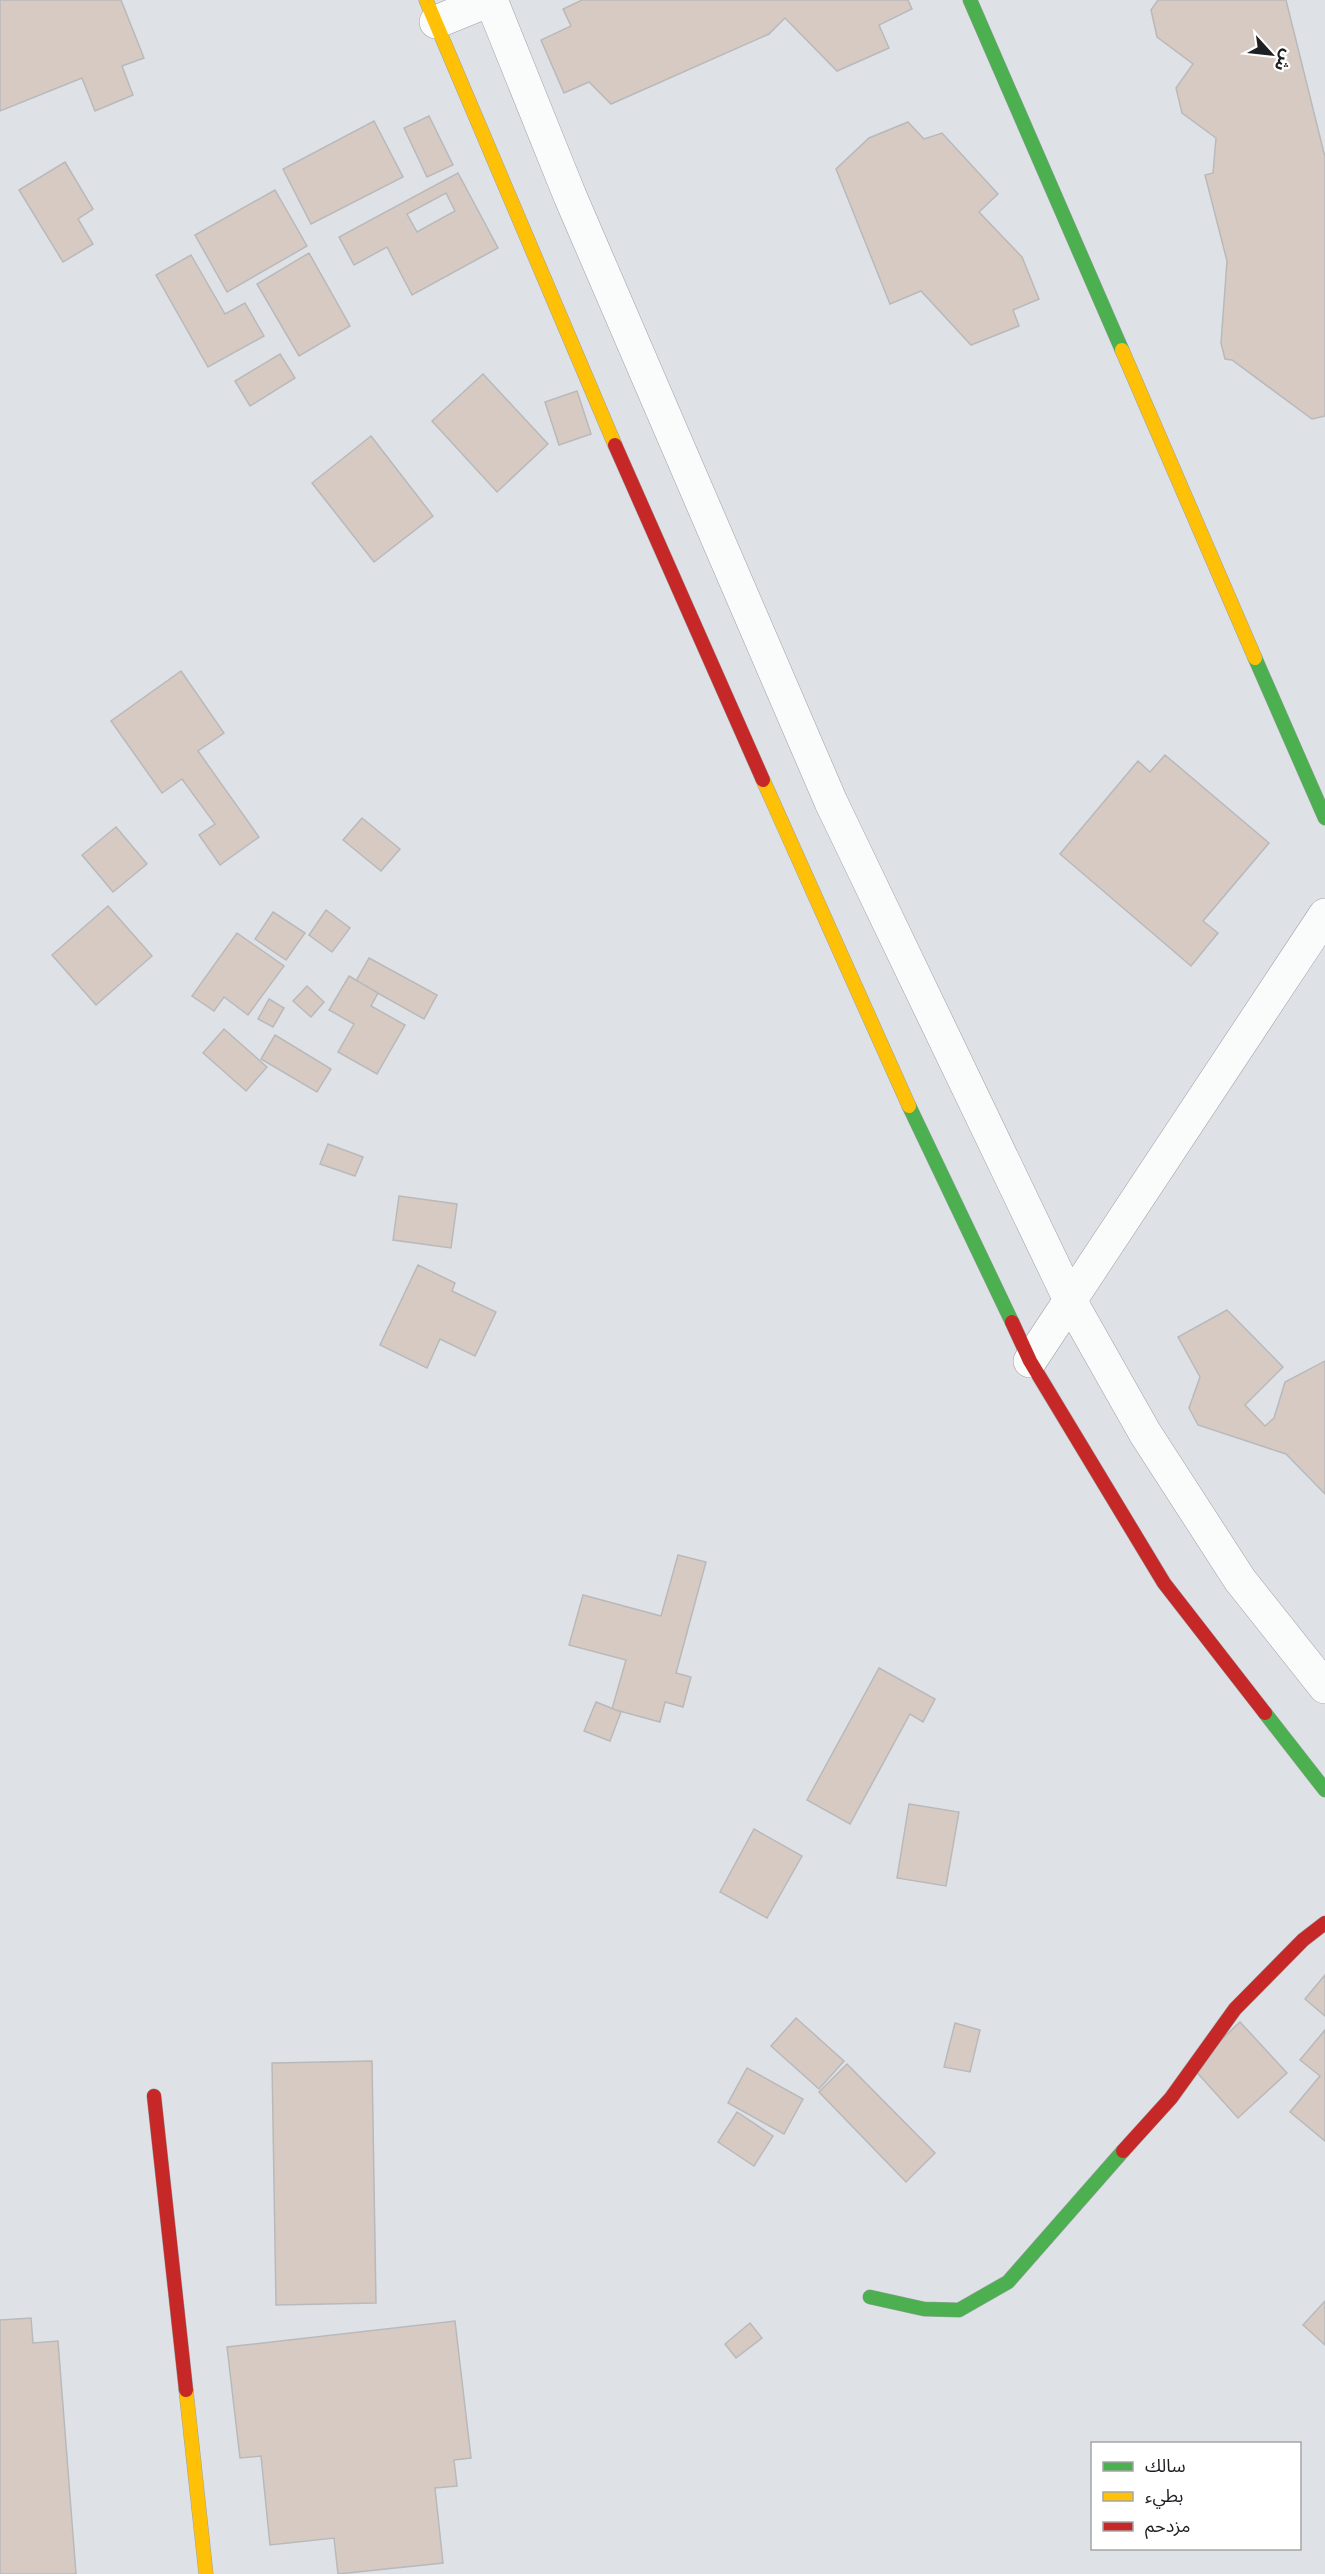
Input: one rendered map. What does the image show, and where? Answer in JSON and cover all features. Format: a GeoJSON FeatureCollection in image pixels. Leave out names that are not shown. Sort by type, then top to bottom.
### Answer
{"type":"FeatureCollection","features":[{"type":"Feature","properties":{"kind":"street"},"geometry":{"type":"LineString","coordinates":[[1325,1687],[1240,1580],[1146,1432],[1071,1302],[831,802],[570,196],[490,0],[431,11],[605,423],[877,1038],[1030,1361],[1164,1583],[1325,1790]]}},
{"type":"Feature","properties":{"kind":"street"},"geometry":{"type":"LineString","coordinates":[[970,0],[1325,818]]}},
{"type":"Feature","properties":{"kind":"street"},"geometry":{"type":"LineString","coordinates":[[1030,1361],[1325,915]]}},
{"type":"Feature","properties":{"kind":"street"},"geometry":{"type":"LineString","coordinates":[[870,2297],[924,2309],[959,2310],[1008,2282],[1047,2240],[1080,2198],[1171,2098],[1235,2009],[1303,1941],[1325,1923]]}},
{"type":"Feature","properties":{"kind":"street"},"geometry":{"type":"LineString","coordinates":[[154,2096],[206,2574]]}},
{"type":"Feature","properties":{"kind":"building"},"geometry":{"type":"Polygon","coordinates":[[[0,0],[121,0],[144,58],[122,66],[133,95],[95,111],[82,78],[0,111],[0,0]]]}},
{"type":"Feature","properties":{"kind":"building"},"geometry":{"type":"Polygon","coordinates":[[[582,0],[908,0],[912,9],[879,25],[889,48],[837,71],[785,18],[769,34],[611,104],[589,82],[564,93],[541,40],[571,26],[563,9],[582,0]]]}},
{"type":"Feature","properties":{"kind":"building"},"geometry":{"type":"Polygon","coordinates":[[[1158,0],[1286,0],[1325,157],[1325,416],[1312,419],[1232,360],[1225,359],[1221,343],[1227,261],[1205,175],[1213,173],[1216,138],[1182,113],[1176,88],[1193,64],[1157,37],[1151,10],[1158,0]]]}},
{"type":"Feature","properties":{"kind":"building"},"geometry":{"type":"Polygon","coordinates":[[[429,116],[453,165],[427,177],[404,128],[429,116]]]}},
{"type":"Feature","properties":{"kind":"building"},"geometry":{"type":"Polygon","coordinates":[[[374,121],[403,177],[311,224],[283,169],[374,121]]]}},
{"type":"Feature","properties":{"kind":"building"},"geometry":{"type":"Polygon","coordinates":[[[908,122],[924,139],[942,133],[998,194],[979,212],[1022,257],[1039,299],[1013,310],[1019,326],[971,345],[921,291],[890,304],[836,169],[869,138],[908,122]]]}},
{"type":"Feature","properties":{"kind":"building"},"geometry":{"type":"Polygon","coordinates":[[[65,162],[93,209],[78,219],[93,244],[63,262],[19,190],[65,162]]]}},
{"type":"Feature","properties":{"kind":"building"},"geometry":{"type":"Polygon","coordinates":[[[458,173],[498,248],[412,295],[387,247],[354,265],[339,237],[458,173]],[[446,193],[407,214],[417,232],[455,211],[446,193]]]}},
{"type":"Feature","properties":{"kind":"building"},"geometry":{"type":"Polygon","coordinates":[[[275,190],[307,246],[227,292],[195,235],[275,190]]]}},
{"type":"Feature","properties":{"kind":"building"},"geometry":{"type":"Polygon","coordinates":[[[309,253],[350,326],[299,356],[257,284],[309,253]]]}},
{"type":"Feature","properties":{"kind":"building"},"geometry":{"type":"Polygon","coordinates":[[[191,255],[225,314],[245,303],[264,336],[208,367],[156,275],[191,255]]]}},
{"type":"Feature","properties":{"kind":"building"},"geometry":{"type":"Polygon","coordinates":[[[280,354],[295,378],[250,406],[235,381],[280,354]]]}},
{"type":"Feature","properties":{"kind":"building"},"geometry":{"type":"Polygon","coordinates":[[[483,374],[548,444],[497,492],[432,421],[483,374]]]}},
{"type":"Feature","properties":{"kind":"building"},"geometry":{"type":"Polygon","coordinates":[[[577,391],[591,434],[559,445],[545,402],[577,391]]]}},
{"type":"Feature","properties":{"kind":"building"},"geometry":{"type":"Polygon","coordinates":[[[371,436],[433,516],[374,562],[312,483],[371,436]]]}},
{"type":"Feature","properties":{"kind":"building"},"geometry":{"type":"Polygon","coordinates":[[[181,671],[224,733],[198,751],[259,837],[220,865],[199,835],[215,824],[182,779],[162,793],[111,721],[181,671]]]}},
{"type":"Feature","properties":{"kind":"building"},"geometry":{"type":"Polygon","coordinates":[[[1165,755],[1269,843],[1203,921],[1218,933],[1191,966],[1060,854],[1138,761],[1150,772],[1165,755]]]}},
{"type":"Feature","properties":{"kind":"building"},"geometry":{"type":"Polygon","coordinates":[[[362,818],[400,849],[381,871],[343,840],[362,818]]]}},
{"type":"Feature","properties":{"kind":"building"},"geometry":{"type":"Polygon","coordinates":[[[116,827],[147,864],[113,892],[82,855],[116,827]]]}},
{"type":"Feature","properties":{"kind":"building"},"geometry":{"type":"Polygon","coordinates":[[[108,906],[152,956],[96,1005],[52,955],[108,906]]]}},
{"type":"Feature","properties":{"kind":"building"},"geometry":{"type":"Polygon","coordinates":[[[326,910],[350,928],[332,952],[309,935],[326,910]]]}},
{"type":"Feature","properties":{"kind":"building"},"geometry":{"type":"Polygon","coordinates":[[[273,912],[305,933],[286,960],[255,939],[273,912]]]}},
{"type":"Feature","properties":{"kind":"building"},"geometry":{"type":"Polygon","coordinates":[[[237,933],[284,966],[248,1015],[224,997],[214,1011],[192,996],[237,933]]]}},
{"type":"Feature","properties":{"kind":"building"},"geometry":{"type":"Polygon","coordinates":[[[369,958],[437,995],[424,1019],[356,981],[369,958]]]}},
{"type":"Feature","properties":{"kind":"building"},"geometry":{"type":"Polygon","coordinates":[[[349,976],[378,993],[371,1006],[405,1025],[377,1074],[338,1052],[354,1024],[329,1010],[349,976]]]}},
{"type":"Feature","properties":{"kind":"building"},"geometry":{"type":"Polygon","coordinates":[[[307,986],[324,1002],[311,1017],[293,1001],[307,986]]]}},
{"type":"Feature","properties":{"kind":"building"},"geometry":{"type":"Polygon","coordinates":[[[269,999],[284,1008],[273,1027],[258,1019],[269,999]]]}},
{"type":"Feature","properties":{"kind":"building"},"geometry":{"type":"Polygon","coordinates":[[[224,1029],[267,1067],[246,1091],[203,1053],[224,1029]]]}},
{"type":"Feature","properties":{"kind":"building"},"geometry":{"type":"Polygon","coordinates":[[[275,1035],[331,1069],[317,1092],[261,1059],[275,1035]]]}},
{"type":"Feature","properties":{"kind":"building"},"geometry":{"type":"Polygon","coordinates":[[[328,1144],[363,1157],[355,1176],[320,1164],[328,1144]]]}},
{"type":"Feature","properties":{"kind":"building"},"geometry":{"type":"Polygon","coordinates":[[[399,1196],[457,1204],[451,1248],[393,1240],[399,1196]]]}},
{"type":"Feature","properties":{"kind":"building"},"geometry":{"type":"Polygon","coordinates":[[[418,1265],[455,1283],[452,1291],[496,1312],[475,1356],[440,1339],[427,1368],[380,1345],[418,1265]]]}},
{"type":"Feature","properties":{"kind":"building"},"geometry":{"type":"Polygon","coordinates":[[[1227,1310],[1283,1367],[1245,1405],[1265,1426],[1274,1418],[1285,1382],[1325,1361],[1325,1494],[1286,1454],[1198,1425],[1189,1408],[1200,1377],[1178,1337],[1227,1310]]]}},
{"type":"Feature","properties":{"kind":"building"},"geometry":{"type":"Polygon","coordinates":[[[678,1555],[706,1562],[676,1673],[691,1677],[683,1707],[665,1702],[660,1722],[612,1709],[626,1660],[569,1645],[583,1595],[661,1616],[678,1555]]]}},
{"type":"Feature","properties":{"kind":"building"},"geometry":{"type":"Polygon","coordinates":[[[879,1668],[935,1699],[923,1722],[910,1714],[850,1824],[807,1800],[879,1668]]]}},
{"type":"Feature","properties":{"kind":"building"},"geometry":{"type":"Polygon","coordinates":[[[596,1702],[621,1712],[610,1741],[584,1731],[596,1702]]]}},
{"type":"Feature","properties":{"kind":"building"},"geometry":{"type":"Polygon","coordinates":[[[909,1804],[959,1812],[946,1886],[897,1878],[909,1804]]]}},
{"type":"Feature","properties":{"kind":"building"},"geometry":{"type":"Polygon","coordinates":[[[754,1829],[802,1856],[767,1918],[720,1892],[754,1829]]]}},
{"type":"Feature","properties":{"kind":"building"},"geometry":{"type":"Polygon","coordinates":[[[1325,1975],[1325,2016],[1305,1999],[1325,1975]]]}},
{"type":"Feature","properties":{"kind":"building"},"geometry":{"type":"Polygon","coordinates":[[[796,2018],[844,2061],[819,2089],[771,2046],[796,2018]]]}},
{"type":"Feature","properties":{"kind":"building"},"geometry":{"type":"Polygon","coordinates":[[[1240,2022],[1287,2073],[1238,2118],[1192,2067],[1240,2022]]]}},
{"type":"Feature","properties":{"kind":"building"},"geometry":{"type":"Polygon","coordinates":[[[955,2023],[980,2030],[970,2072],[944,2067],[955,2023]]]}},
{"type":"Feature","properties":{"kind":"building"},"geometry":{"type":"Polygon","coordinates":[[[1325,2030],[1325,2141],[1290,2112],[1320,2076],[1300,2060],[1325,2030]]]}},
{"type":"Feature","properties":{"kind":"building"},"geometry":{"type":"Polygon","coordinates":[[[372,2061],[376,2303],[276,2305],[272,2063],[372,2061]]]}},
{"type":"Feature","properties":{"kind":"building"},"geometry":{"type":"Polygon","coordinates":[[[847,2064],[935,2153],[906,2182],[819,2092],[847,2064]]]}},
{"type":"Feature","properties":{"kind":"building"},"geometry":{"type":"Polygon","coordinates":[[[747,2068],[803,2099],[784,2134],[728,2103],[747,2068]]]}},
{"type":"Feature","properties":{"kind":"building"},"geometry":{"type":"Polygon","coordinates":[[[737,2112],[773,2136],[754,2166],[718,2142],[737,2112]]]}},
{"type":"Feature","properties":{"kind":"building"},"geometry":{"type":"Polygon","coordinates":[[[1325,2301],[1325,2345],[1303,2325],[1325,2301]]]}},
{"type":"Feature","properties":{"kind":"building"},"geometry":{"type":"Polygon","coordinates":[[[31,2318],[33,2343],[58,2341],[76,2574],[0,2574],[0,2320],[31,2318]]]}},
{"type":"Feature","properties":{"kind":"building"},"geometry":{"type":"Polygon","coordinates":[[[455,2321],[471,2458],[454,2460],[457,2486],[435,2488],[443,2563],[338,2574],[334,2538],[270,2545],[261,2456],[240,2458],[227,2347],[455,2321]]]}},
{"type":"Feature","properties":{"kind":"building"},"geometry":{"type":"Polygon","coordinates":[[[750,2323],[762,2338],[736,2358],[725,2344],[750,2323]]]}},
{"type":"Feature","properties":{"kind":"traffic: fast"},"geometry":{"type":"LineString","coordinates":[[970,0],[1122,350]]}},
{"type":"Feature","properties":{"kind":"traffic: fast"},"geometry":{"type":"LineString","coordinates":[[1255,658],[1325,818]]}},
{"type":"Feature","properties":{"kind":"traffic: fast"},"geometry":{"type":"LineString","coordinates":[[909,1106],[1012,1322]]}},
{"type":"Feature","properties":{"kind":"traffic: fast"},"geometry":{"type":"LineString","coordinates":[[1265,1713],[1325,1790]]}},
{"type":"Feature","properties":{"kind":"traffic: fast"},"geometry":{"type":"LineString","coordinates":[[870,2297],[924,2309],[959,2310],[1008,2282],[1123,2151]]}},
{"type":"Feature","properties":{"kind":"traffic: slow"},"geometry":{"type":"LineString","coordinates":[[426,0],[615,445]]}},
{"type":"Feature","properties":{"kind":"traffic: slow"},"geometry":{"type":"LineString","coordinates":[[1122,350],[1255,658]]}},
{"type":"Feature","properties":{"kind":"traffic: slow"},"geometry":{"type":"LineString","coordinates":[[763,780],[909,1106]]}},
{"type":"Feature","properties":{"kind":"traffic: slow"},"geometry":{"type":"LineString","coordinates":[[186,2390],[206,2574]]}},
{"type":"Feature","properties":{"kind":"traffic: jam"},"geometry":{"type":"LineString","coordinates":[[615,445],[763,780]]}},
{"type":"Feature","properties":{"kind":"traffic: jam"},"geometry":{"type":"LineString","coordinates":[[1012,1322],[1030,1361],[1164,1583],[1265,1713]]}},
{"type":"Feature","properties":{"kind":"traffic: jam"},"geometry":{"type":"LineString","coordinates":[[1123,2151],[1171,2098],[1235,2009],[1303,1940],[1325,1923]]}},
{"type":"Feature","properties":{"kind":"traffic: jam"},"geometry":{"type":"LineString","coordinates":[[154,2096],[186,2390]]}}]}
